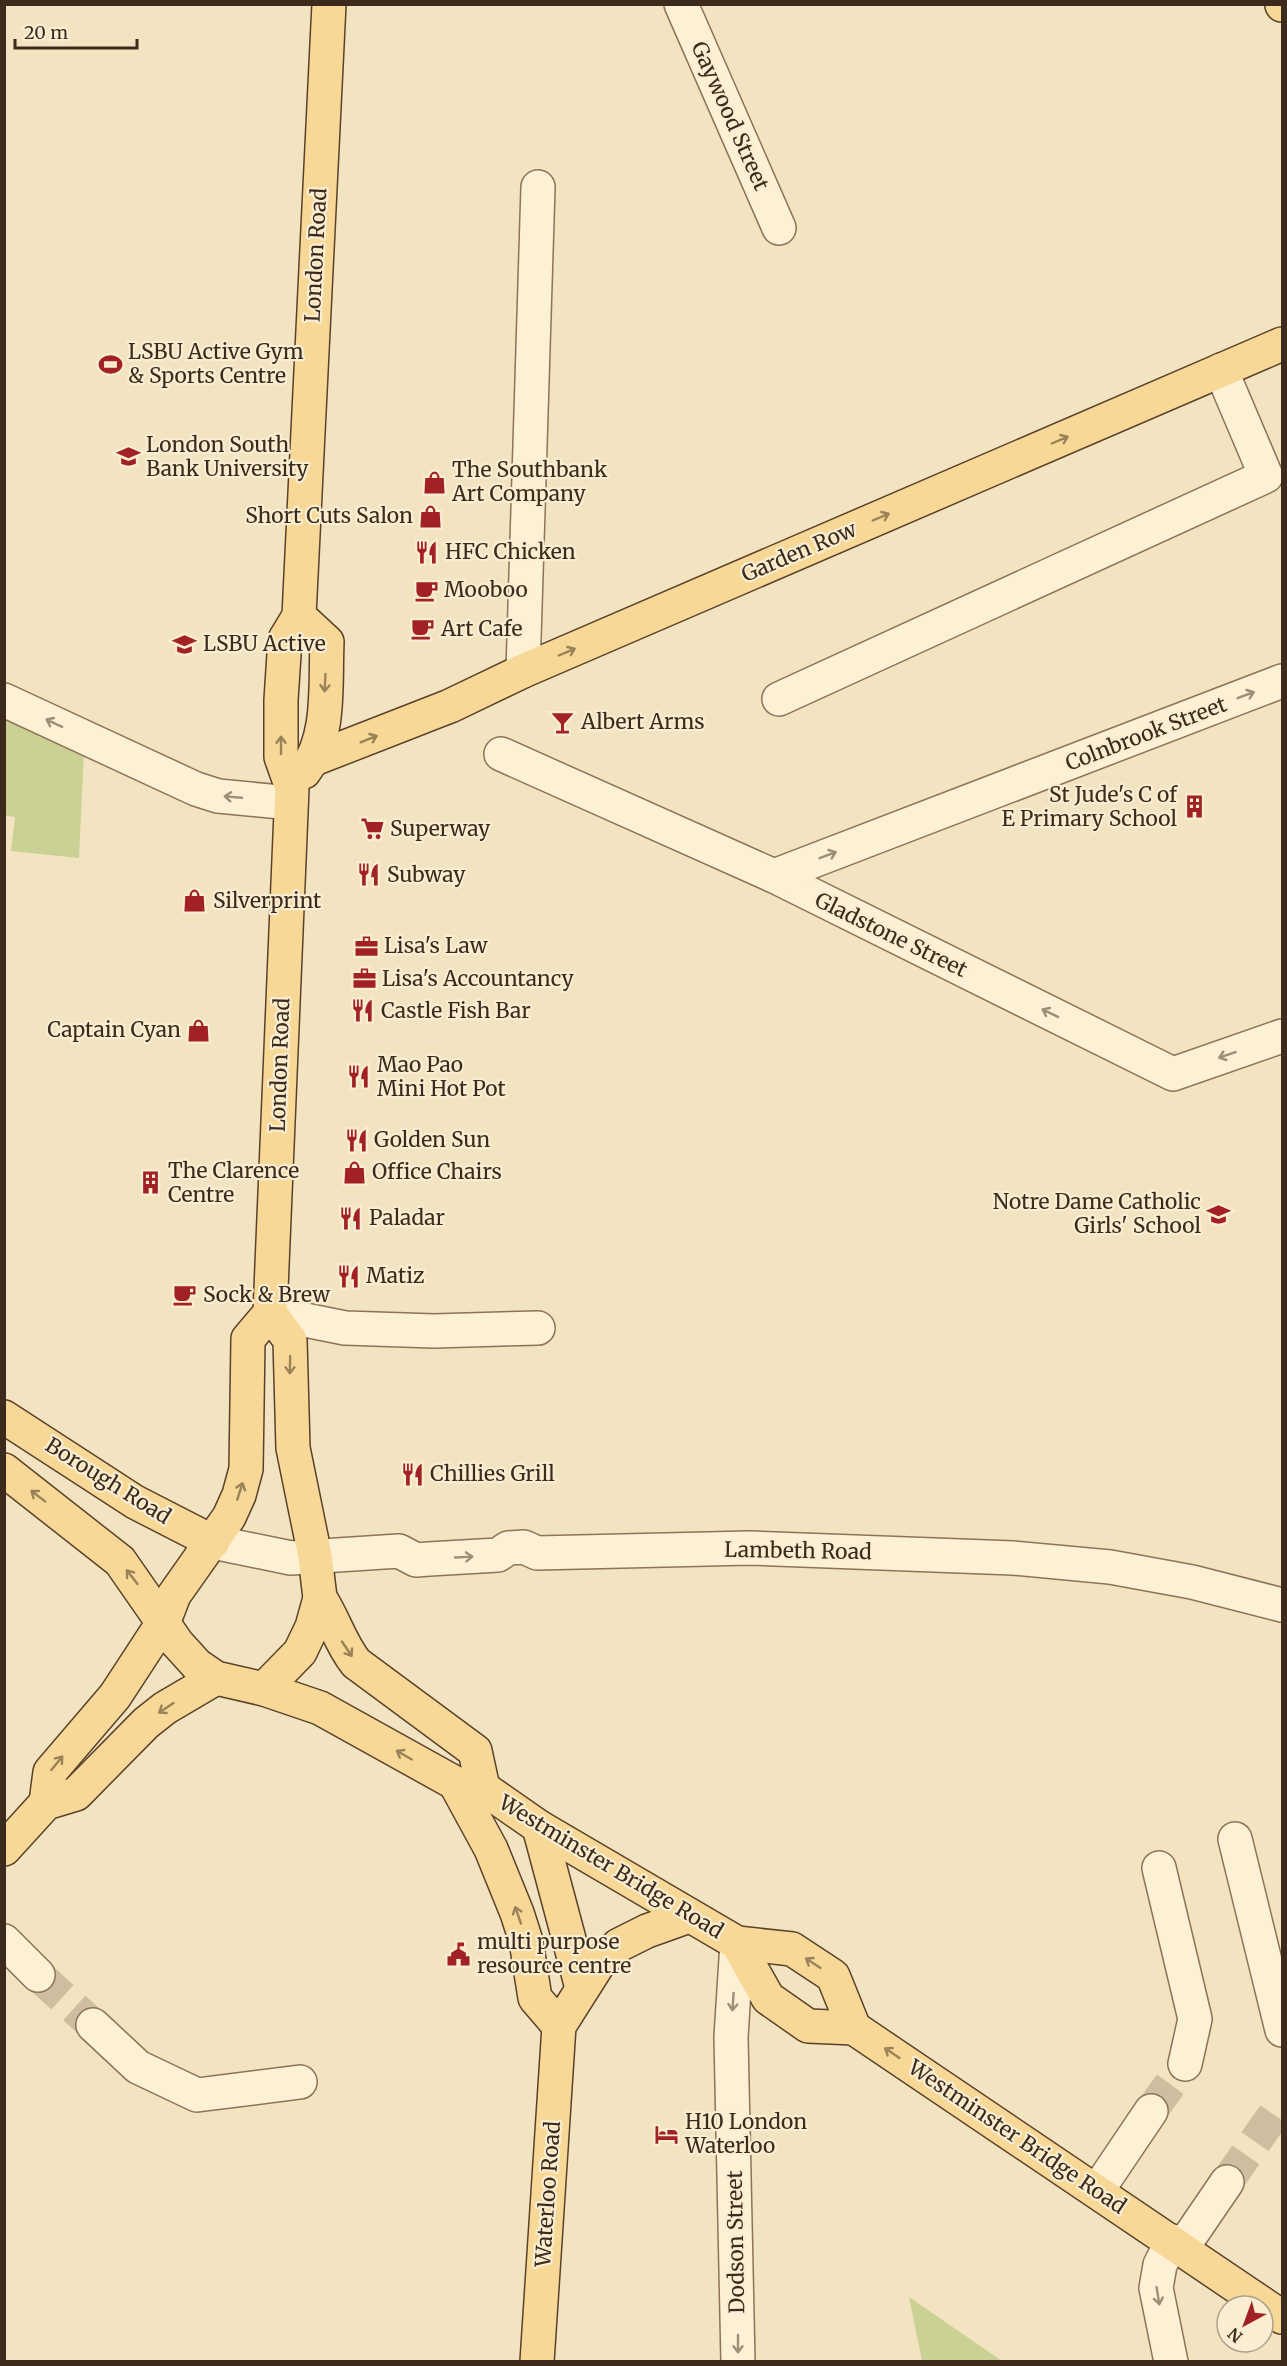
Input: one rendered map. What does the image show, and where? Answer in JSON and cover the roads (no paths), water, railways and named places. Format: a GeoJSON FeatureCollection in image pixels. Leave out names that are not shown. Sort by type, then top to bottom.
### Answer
{"type":"FeatureCollection","features":[{"type":"Feature","properties":{"kind":"main road","name":"London Road"},"geometry":{"type":"LineString","coordinates":[[270,1313],[292,795],[281,757],[281,700],[285,639],[298,616],[329,4]]}},
{"type":"Feature","properties":{"kind":"main road","name":"Garden Row"},"geometry":{"type":"LineString","coordinates":[[314,759],[450,706],[523,671],[1282,344]]}},
{"type":"Feature","properties":{"kind":"main road"},"geometry":{"type":"LineString","coordinates":[[292,795],[314,759],[322,732],[327,642],[298,616]]}},
{"type":"Feature","properties":{"kind":"main road"},"geometry":{"type":"LineString","coordinates":[[46,1803],[50,1772],[115,1696],[164,1621],[174,1595],[213,1542],[239,1495],[246,1468],[248,1339],[270,1313],[290,1340],[293,1448],[315,1556],[321,1598],[346,1650],[356,1663],[475,1750],[469,1785],[526,1941],[536,1998],[559,2026]]}},
{"type":"Feature","properties":{"kind":"main road","name":"Borough Road"},"geometry":{"type":"LineString","coordinates":[[4,1418],[135,1502],[213,1542]]}},
{"type":"Feature","properties":{"kind":"main road"},"geometry":{"type":"LineString","coordinates":[[4,1470],[120,1561],[164,1621],[177,1643],[197,1665],[216,1678],[264,1689],[300,1652],[312,1627],[321,1598]]}},
{"type":"Feature","properties":{"kind":"main road"},"geometry":{"type":"LineString","coordinates":[[4,1849],[46,1803],[76,1794],[146,1723],[165,1708],[216,1678]]}},
{"type":"Feature","properties":{"kind":"main road","name":"Westminster Bridge Road"},"geometry":{"type":"LineString","coordinates":[[264,1689],[320,1708],[469,1785],[737,1943],[792,1949],[833,1976],[854,2028],[1282,2317]]}},
{"type":"Feature","properties":{"kind":"main road"},"geometry":{"type":"LineString","coordinates":[[538,1827],[582,1988]]}},
{"type":"Feature","properties":{"kind":"main road","name":"Waterloo Road"},"geometry":{"type":"LineString","coordinates":[[537,2361],[559,2026],[599,1963],[619,1945],[647,1931],[689,1916]]}},
{"type":"Feature","properties":{"kind":"main road"},"geometry":{"type":"LineString","coordinates":[[737,1943],[768,1998],[808,2026],[854,2028]]}},
{"type":"Feature","properties":{"kind":"street","name":"Gaywood Street"},"geometry":{"type":"LineString","coordinates":[[681,4],[779,228]]}},
{"type":"Feature","properties":{"kind":"street"},"geometry":{"type":"LineString","coordinates":[[523,671],[538,187]]}},
{"type":"Feature","properties":{"kind":"street"},"geometry":{"type":"LineString","coordinates":[[779,699],[1266,476],[1221,370]]}},
{"type":"Feature","properties":{"kind":"street","name":"Colnbrook Street"},"geometry":{"type":"LineString","coordinates":[[774,876],[1282,681]]}},
{"type":"Feature","properties":{"kind":"street"},"geometry":{"type":"LineString","coordinates":[[4,700],[196,789],[218,796],[292,795]]}},
{"type":"Feature","properties":{"kind":"street","name":"Gladstone Street"},"geometry":{"type":"LineString","coordinates":[[501,754],[774,876],[1173,1074],[1282,1036]]}},
{"type":"Feature","properties":{"kind":"street"},"geometry":{"type":"LineString","coordinates":[[270,1313],[345,1328],[434,1330],[538,1328]]}},
{"type":"Feature","properties":{"kind":"street"},"geometry":{"type":"LineString","coordinates":[[213,1542],[291,1558],[315,1556]]}},
{"type":"Feature","properties":{"kind":"street","name":"Lambeth Road"},"geometry":{"type":"LineString","coordinates":[[315,1556],[399,1551],[416,1560],[498,1555],[508,1548],[525,1547],[537,1553],[750,1548],[1013,1558],[1110,1567],[1192,1582],[1282,1605]]}},
{"type":"Feature","properties":{"kind":"street"},"geometry":{"type":"LineString","coordinates":[[1235,1839],[1282,2030]]}},
{"type":"Feature","properties":{"kind":"street"},"geometry":{"type":"LineString","coordinates":[[1159,1868],[1195,2019],[1185,2064]]}},
{"type":"Feature","properties":{"kind":"street"},"geometry":{"type":"LineString","coordinates":[[4,1941],[38,1976]]}},
{"type":"Feature","properties":{"kind":"street","name":"Dodson Street"},"geometry":{"type":"LineString","coordinates":[[737,1943],[731,2037],[738,2361]]}},
{"type":"Feature","properties":{"kind":"street"},"geometry":{"type":"LineString","coordinates":[[93,2025],[138,2067],[196,2095],[300,2082]]}},
{"type":"Feature","properties":{"kind":"street"},"geometry":{"type":"LineString","coordinates":[[1097,2191],[1151,2111]]}},
{"type":"Feature","properties":{"kind":"street"},"geometry":{"type":"LineString","coordinates":[[1171,2361],[1156,2288],[1160,2265],[1227,2181]]}},
{"type":"Feature","properties":{"kind":"tunnel"},"geometry":{"type":"LineString","coordinates":[[38,1975],[93,2025]]}},
{"type":"Feature","properties":{"kind":"tunnel"},"geometry":{"type":"LineString","coordinates":[[1151,2111],[1185,2064]]}},
{"type":"Feature","properties":{"kind":"tunnel"},"geometry":{"type":"LineString","coordinates":[[1227,2182],[1282,2103]]}},
{"type":"Feature","properties":{"kind":"place","name":"LSBU Active Gym & Sports Centre"},"geometry":{"type":"Point","coordinates":[110,364]}},
{"type":"Feature","properties":{"kind":"place","name":"London South Bank University"},"geometry":{"type":"Point","coordinates":[128,457]}},
{"type":"Feature","properties":{"kind":"place","name":"The Southbank Art Company"},"geometry":{"type":"Point","coordinates":[434,482]}},
{"type":"Feature","properties":{"kind":"place","name":"Short Cuts Salon"},"geometry":{"type":"Point","coordinates":[431,516]}},
{"type":"Feature","properties":{"kind":"place","name":"HFC Chicken"},"geometry":{"type":"Point","coordinates":[427,552]}},
{"type":"Feature","properties":{"kind":"place","name":"Mooboo"},"geometry":{"type":"Point","coordinates":[426,590]}},
{"type":"Feature","properties":{"kind":"place","name":"Art Cafe"},"geometry":{"type":"Point","coordinates":[423,629]}},
{"type":"Feature","properties":{"kind":"place","name":"LSBU Active"},"geometry":{"type":"Point","coordinates":[185,644]}},
{"type":"Feature","properties":{"kind":"place","name":"Albert Arms"},"geometry":{"type":"Point","coordinates":[563,722]}},
{"type":"Feature","properties":{"kind":"place","name":"St Jude's C of E Primary School"},"geometry":{"type":"Point","coordinates":[1195,807]}},
{"type":"Feature","properties":{"kind":"place","name":"Superway"},"geometry":{"type":"Point","coordinates":[372,829]}},
{"type":"Feature","properties":{"kind":"place","name":"Subway"},"geometry":{"type":"Point","coordinates":[369,875]}},
{"type":"Feature","properties":{"kind":"place","name":"Silverprint"},"geometry":{"type":"Point","coordinates":[195,901]}},
{"type":"Feature","properties":{"kind":"place","name":"Lisa's Law"},"geometry":{"type":"Point","coordinates":[366,946]}},
{"type":"Feature","properties":{"kind":"place","name":"Lisa's Accountancy"},"geometry":{"type":"Point","coordinates":[364,979]}},
{"type":"Feature","properties":{"kind":"place","name":"Castle Fish Bar"},"geometry":{"type":"Point","coordinates":[363,1011]}},
{"type":"Feature","properties":{"kind":"place","name":"Captain Cyan"},"geometry":{"type":"Point","coordinates":[199,1030]}},
{"type":"Feature","properties":{"kind":"place","name":"Mao Pao Mini Hot Pot"},"geometry":{"type":"Point","coordinates":[359,1077]}},
{"type":"Feature","properties":{"kind":"place","name":"Golden Sun"},"geometry":{"type":"Point","coordinates":[356,1140]}},
{"type":"Feature","properties":{"kind":"place","name":"Office Chairs"},"geometry":{"type":"Point","coordinates":[354,1172]}},
{"type":"Feature","properties":{"kind":"place","name":"The Clarence Centre"},"geometry":{"type":"Point","coordinates":[150,1183]}},
{"type":"Feature","properties":{"kind":"place","name":"Notre Dame Catholic Girls' School"},"geometry":{"type":"Point","coordinates":[1219,1214]}},
{"type":"Feature","properties":{"kind":"place","name":"Paladar"},"geometry":{"type":"Point","coordinates":[351,1218]}},
{"type":"Feature","properties":{"kind":"place","name":"Matiz"},"geometry":{"type":"Point","coordinates":[348,1276]}},
{"type":"Feature","properties":{"kind":"place","name":"Sock & Brew"},"geometry":{"type":"Point","coordinates":[185,1295]}},
{"type":"Feature","properties":{"kind":"place","name":"Chillies Grill"},"geometry":{"type":"Point","coordinates":[412,1474]}},
{"type":"Feature","properties":{"kind":"place","name":"multi purpose resource centre"},"geometry":{"type":"Point","coordinates":[459,1954]}},
{"type":"Feature","properties":{"kind":"place","name":"H10 London Waterloo"},"geometry":{"type":"Point","coordinates":[667,2134]}}]}
